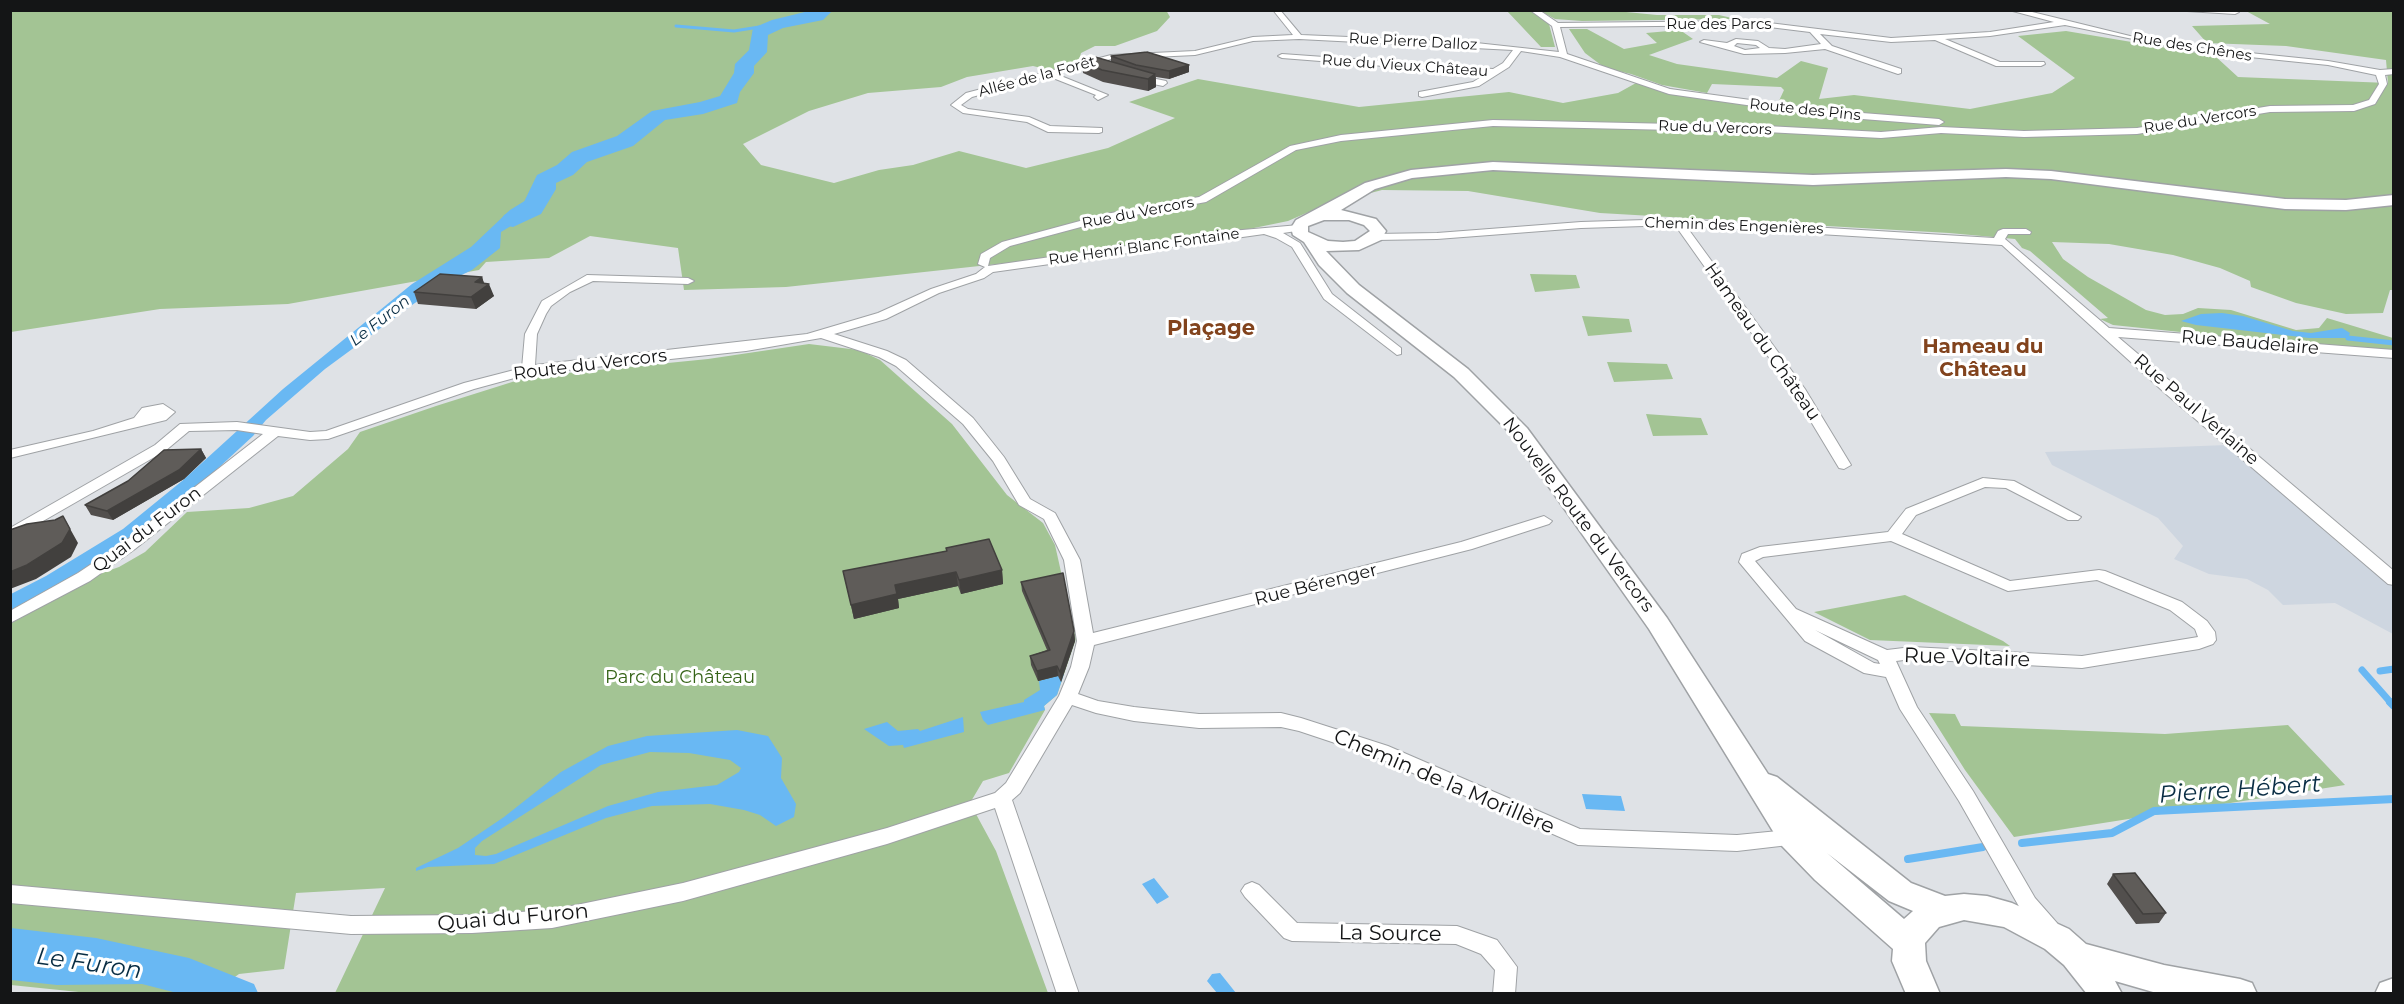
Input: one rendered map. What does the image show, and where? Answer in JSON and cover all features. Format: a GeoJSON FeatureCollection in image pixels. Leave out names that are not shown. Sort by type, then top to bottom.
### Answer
{"type":"FeatureCollection","features":[{"type":"Feature","properties":{"kind":"main road"},"geometry":{"type":"LineString","coordinates":[[1321,215],[1370,186],[1411,174],[1493,166],[1803,180],[2006,173],[2051,174],[2285,204],[2346,205],[2394,200]]}},
{"type":"Feature","properties":{"kind":"main road"},"geometry":{"type":"LineString","coordinates":[[1370,186],[1359,196],[1358,209],[1371,227]]}},
{"type":"Feature","properties":{"kind":"main road"},"geometry":{"type":"LineString","coordinates":[[1299,228],[1309,218],[1343,214],[1371,227]]}},
{"type":"Feature","properties":{"kind":"main road"},"geometry":{"type":"LineString","coordinates":[[1338,273],[1341,263],[1359,245],[1371,227]]}},
{"type":"Feature","properties":{"kind":"main road","name":"Nouvelle Route du Vercors"},"geometry":{"type":"LineString","coordinates":[[1299,228],[1301,235],[1311,242],[1325,261],[1353,289],[1461,373],[1520,432],[1669,639],[1748,769],[1808,835],[1826,871],[1909,943]]}},
{"type":"Feature","properties":{"kind":"main road"},"geometry":{"type":"LineString","coordinates":[[1311,242],[1334,246],[1359,245]]}},
{"type":"Feature","properties":{"kind":"main road","name":"Nouvelle Route du Vercors"},"geometry":{"type":"LineString","coordinates":[[1808,835],[1900,892],[1944,910]]}},
{"type":"Feature","properties":{"kind":"main road"},"geometry":{"type":"LineString","coordinates":[[1915,989],[1909,961],[1909,943],[1916,928],[1928,917],[1944,910],[1964,907],[1987,909],[2012,916],[2067,947],[2164,980],[2240,993]]}},
{"type":"Feature","properties":{"kind":"main road"},"geometry":{"type":"LineString","coordinates":[[2067,947],[2095,976],[2105,993]]}},
{"type":"Feature","properties":{"kind":"street"},"geometry":{"type":"LineString","coordinates":[[1276,10],[1299,37]]}},
{"type":"Feature","properties":{"kind":"street"},"geometry":{"type":"LineString","coordinates":[[1533,10],[1556,25],[1563,54],[1561,56]]}},
{"type":"Feature","properties":{"kind":"street","name":"Rue des Chênes"},"geometry":{"type":"LineString","coordinates":[[2012,10],[2063,23],[2191,49],[2384,71]]}},
{"type":"Feature","properties":{"kind":"street","name":"Rue des Chênes"},"geometry":{"type":"LineString","coordinates":[[2174,10],[2235,12]]}},
{"type":"Feature","properties":{"kind":"street","name":"Rue des Parcs"},"geometry":{"type":"LineString","coordinates":[[1556,25],[1671,26],[1736,22],[1891,40],[1938,39],[2063,23]]}},
{"type":"Feature","properties":{"kind":"street","name":"Rue des Parcs"},"geometry":{"type":"LineString","coordinates":[[1811,29],[1827,46]]}},
{"type":"Feature","properties":{"kind":"street"},"geometry":{"type":"LineString","coordinates":[[1964,36],[1981,58]]}},
{"type":"Feature","properties":{"kind":"street","name":"Rue Pierre Dalloz"},"geometry":{"type":"LineString","coordinates":[[1261,38],[1299,37],[1518,49],[1561,56]]}},
{"type":"Feature","properties":{"kind":"street","name":"Allée de la Forêt"},"geometry":{"type":"LineString","coordinates":[[1099,130],[1048,129],[1017,118],[962,110],[957,107],[956,102],[969,95],[1127,54],[1195,53],[1261,38]]}},
{"type":"Feature","properties":{"kind":"street","name":"Rue des Parcs"},"geometry":{"type":"LineString","coordinates":[[1938,39],[1999,64],[2041,64]]}},
{"type":"Feature","properties":{"kind":"street","name":"Rue des Parcs"},"geometry":{"type":"LineString","coordinates":[[1704,42],[1728,46],[1744,52],[1785,51],[1827,46],[1898,71]]}},
{"type":"Feature","properties":{"kind":"street","name":"Rue du Vieux Château"},"geometry":{"type":"LineString","coordinates":[[1282,56],[1496,72],[1506,65],[1518,49]]}},
{"type":"Feature","properties":{"kind":"street","name":"Route des Pins"},"geometry":{"type":"LineString","coordinates":[[1561,56],[1669,92],[1735,102],[1919,122],[2004,124],[2040,128],[2055,133]]}},
{"type":"Feature","properties":{"kind":"street"},"geometry":{"type":"LineString","coordinates":[[1092,62],[1107,68]]}},
{"type":"Feature","properties":{"kind":"street","name":"Rue du Vercors"},"geometry":{"type":"LineString","coordinates":[[987,267],[1042,235],[1106,217],[1202,200],[1293,148],[1341,138],[1451,125],[1592,124],[1881,135],[1960,130],[2055,133],[2137,130],[2270,109],[2354,108],[2372,102],[2383,84],[2384,71]]}},
{"type":"Feature","properties":{"kind":"street"},"geometry":{"type":"LineString","coordinates":[[1422,94],[1476,84],[1496,72]]}},
{"type":"Feature","properties":{"kind":"street"},"geometry":{"type":"LineString","coordinates":[[1124,74],[1163,83]]}},
{"type":"Feature","properties":{"kind":"street"},"geometry":{"type":"LineString","coordinates":[[1051,75],[1104,95],[1098,97]]}},
{"type":"Feature","properties":{"kind":"street","name":"Chemin des Engenières"},"geometry":{"type":"LineString","coordinates":[[1371,227],[1437,236],[1581,225],[1678,222],[1999,240],[2002,233],[2007,231],[2026,232]]}},
{"type":"Feature","properties":{"kind":"street","name":"Hameau du Château"},"geometry":{"type":"LineString","coordinates":[[1678,222],[1798,389],[1844,465]]}},
{"type":"Feature","properties":{"kind":"street","name":"Rue Henri Blanc Fontaine"},"geometry":{"type":"LineString","coordinates":[[987,267],[1259,231],[1299,228]]}},
{"type":"Feature","properties":{"kind":"street"},"geometry":{"type":"LineString","coordinates":[[1259,231],[1279,235],[1296,245],[1328,296],[1396,351]]}},
{"type":"Feature","properties":{"kind":"street","name":"Rue Paul Verlaine"},"geometry":{"type":"LineString","coordinates":[[1999,240],[2009,244],[2171,391],[2394,580]]}},
{"type":"Feature","properties":{"kind":"street","name":"Route du Vercors"},"geometry":{"type":"LineString","coordinates":[[185,428],[237,426],[310,436],[327,435],[469,386],[528,370],[772,344],[821,334],[882,316],[935,291],[980,276],[987,267]]}},
{"type":"Feature","properties":{"kind":"street"},"geometry":{"type":"LineString","coordinates":[[528,370],[531,334],[540,314],[546,304],[566,290],[591,277],[688,281]]}},
{"type":"Feature","properties":{"kind":"street","name":"Rue Baudelaire"},"geometry":{"type":"LineString","coordinates":[[2106,332],[2394,354]]}},
{"type":"Feature","properties":{"kind":"street"},"geometry":{"type":"LineString","coordinates":[[821,334],[883,354],[901,363],[968,422],[999,460],[1024,502],[1050,516],[1072,560],[1086,641],[1080,667],[1068,697],[1013,788],[1002,798],[1068,993]]}},
{"type":"Feature","properties":{"kind":"street"},"geometry":{"type":"LineString","coordinates":[[10,454],[97,434],[142,420],[144,413],[159,408],[169,410],[164,416],[185,428],[160,448],[10,535]]}},
{"type":"Feature","properties":{"kind":"street","name":"Quai du Furon"},"geometry":{"type":"LineString","coordinates":[[10,618],[84,577],[129,546],[269,429]]}},
{"type":"Feature","properties":{"kind":"street"},"geometry":{"type":"LineString","coordinates":[[1888,664],[1870,669],[1811,637],[1747,562],[1750,555],[1893,536],[1911,512],[1983,482],[2010,484],[2073,517]]}},
{"type":"Feature","properties":{"kind":"street","name":"Rue Bérenger"},"geometry":{"type":"LineString","coordinates":[[1086,641],[1466,546],[1544,521]]}},
{"type":"Feature","properties":{"kind":"street","name":"Rue Voltaire"},"geometry":{"type":"LineString","coordinates":[[1893,536],[2008,586],[2099,575],[2176,606],[2201,625],[2206,632],[2207,640],[2199,643],[2082,662],[1912,653],[1888,664],[1909,709],[1966,796],[2028,904],[2067,947]]}},
{"type":"Feature","properties":{"kind":"street","name":"Chemin de la Morillère"},"geometry":{"type":"LineString","coordinates":[[1068,697],[1096,707],[1199,722],[1281,720],[1301,724],[1381,751],[1547,826],[1578,837],[1737,843],[1808,835]]}},
{"type":"Feature","properties":{"kind":"street","name":"Quai du Furon"},"geometry":{"type":"LineString","coordinates":[[10,894],[351,925],[472,924],[552,919],[683,892],[887,836],[1002,798]]}},
{"type":"Feature","properties":{"kind":"street","name":"La Source"},"geometry":{"type":"LineString","coordinates":[[1252,891],[1292,932],[1457,935],[1490,946],[1506,967],[1504,993]]}},
{"type":"Feature","properties":{"kind":"street"},"geometry":{"type":"LineString","coordinates":[[1987,909],[2010,903],[2024,894]]}},
{"type":"Feature","properties":{"kind":"shaded area"},"geometry":{"type":"Polygon","coordinates":[[[2227,445],[2352,555],[2363,557],[2393,584],[2393,634],[2335,603],[2283,605],[2268,590],[2247,579],[2209,574],[2174,559],[2183,546],[2158,518],[2052,465],[2045,452],[2227,445]]]}},
{"type":"Feature","properties":{"kind":"green space"},"geometry":{"type":"Polygon","coordinates":[[[1166,10],[1170,17],[1157,31],[1115,46],[1095,46],[1081,53],[1079,61],[1070,67],[1053,71],[1033,66],[967,77],[941,87],[868,93],[809,111],[743,144],[761,165],[834,183],[879,170],[913,165],[959,151],[1026,168],[1108,148],[1175,118],[1129,102],[1198,79],[1359,107],[1509,92],[1563,103],[1618,93],[1636,83],[1769,104],[1778,103],[1784,90],[1781,87],[1712,84],[1707,93],[1662,85],[1605,68],[1585,53],[1569,29],[1587,29],[1624,49],[1657,43],[1646,33],[1680,30],[1693,39],[1649,55],[1677,64],[1777,78],[1801,61],[1828,68],[1819,99],[1854,95],[1970,109],[2052,93],[2075,78],[2018,36],[2066,31],[2215,56],[2238,77],[2388,83],[2386,60],[2286,46],[2207,43],[2192,26],[2270,24],[2246,11],[2393,11],[2394,290],[2390,290],[2383,313],[2346,314],[2296,303],[2251,287],[2250,281],[2220,268],[2173,255],[2109,244],[2052,242],[2063,259],[2088,277],[2146,310],[2165,315],[2183,314],[2198,308],[2231,310],[2296,330],[2319,328],[2327,318],[2393,338],[2393,354],[2113,325],[2100,319],[2108,318],[2030,251],[2022,248],[2015,239],[1949,233],[1600,213],[1468,191],[1382,190],[1325,205],[1288,221],[1220,235],[1007,263],[786,287],[684,290],[678,248],[590,236],[549,258],[486,262],[479,270],[288,304],[160,309],[11,332],[11,11],[1166,10]]]}},
{"type":"Feature","properties":{"kind":"green space"},"geometry":{"type":"Polygon","coordinates":[[[1507,11],[1531,11],[1549,24],[1555,47],[1541,47],[1507,11]]]}},
{"type":"Feature","properties":{"kind":"green space"},"geometry":{"type":"Polygon","coordinates":[[[1540,11],[1616,11],[1657,15],[1719,15],[1736,19],[1582,21],[1555,19],[1540,11]]]}},
{"type":"Feature","properties":{"kind":"green space"},"geometry":{"type":"Polygon","coordinates":[[[1530,274],[1576,275],[1580,288],[1535,292],[1530,274]]]}},
{"type":"Feature","properties":{"kind":"green space"},"geometry":{"type":"Polygon","coordinates":[[[1582,316],[1629,319],[1632,332],[1588,336],[1582,316]]]}},
{"type":"Feature","properties":{"kind":"green space","name":"Parc du Château"},"geometry":{"type":"Polygon","coordinates":[[[809,344],[859,350],[880,360],[952,424],[1007,495],[1043,523],[1055,545],[1076,639],[1057,695],[1044,706],[1045,710],[1009,773],[983,781],[970,803],[996,851],[1048,993],[335,993],[385,888],[296,893],[284,969],[239,974],[213,993],[98,994],[11,985],[10,624],[99,574],[119,567],[145,552],[187,512],[249,508],[293,496],[348,449],[360,432],[528,377],[708,359],[809,344]]]}},
{"type":"Feature","properties":{"kind":"green space"},"geometry":{"type":"Polygon","coordinates":[[[1607,362],[1667,364],[1673,379],[1614,382],[1607,362]]]}},
{"type":"Feature","properties":{"kind":"green space"},"geometry":{"type":"Polygon","coordinates":[[[1646,414],[1701,418],[1708,435],[1653,436],[1646,414]]]}},
{"type":"Feature","properties":{"kind":"green space"},"geometry":{"type":"Polygon","coordinates":[[[1905,595],[2010,646],[1870,640],[1814,612],[1905,595]]]}},
{"type":"Feature","properties":{"kind":"green space"},"geometry":{"type":"Polygon","coordinates":[[[1929,713],[1955,714],[1961,726],[2165,734],[2288,725],[2345,785],[2014,837],[1965,770],[1929,713]]]}},
{"type":"Feature","properties":{"kind":"water"},"geometry":{"type":"Polygon","coordinates":[[[544,189],[545,198],[539,209],[501,232],[500,248],[472,270],[443,284],[412,305],[325,369],[266,420],[253,436],[200,485],[147,528],[71,577],[11,610],[11,594],[46,576],[123,529],[182,481],[283,389],[412,284],[471,247],[510,210],[544,189]]]}},
{"type":"Feature","properties":{"kind":"water"},"geometry":{"type":"Polygon","coordinates":[[[2222,313],[2243,316],[2293,331],[2311,333],[2342,328],[2350,333],[2348,338],[2309,338],[2196,325],[2181,321],[2201,314],[2222,313]]]}},
{"type":"Feature","properties":{"kind":"water"},"geometry":{"type":"Polygon","coordinates":[[[1064,674],[1057,695],[1044,706],[1045,710],[988,725],[983,720],[980,712],[1024,702],[1040,690],[1039,681],[1064,674]]]}},
{"type":"Feature","properties":{"kind":"water"},"geometry":{"type":"Polygon","coordinates":[[[963,717],[964,732],[904,748],[903,745],[889,746],[864,729],[887,722],[898,731],[918,729],[920,731],[963,717]]]}},
{"type":"Feature","properties":{"kind":"water"},"geometry":{"type":"Polygon","coordinates":[[[737,730],[768,736],[782,758],[781,778],[796,804],[794,817],[776,826],[760,815],[710,804],[652,806],[606,818],[494,864],[428,867],[416,871],[416,868],[458,848],[504,817],[561,772],[608,746],[647,736],[737,730]],[[650,752],[601,765],[482,841],[475,848],[475,855],[496,854],[608,806],[658,792],[717,785],[739,772],[741,768],[730,760],[689,753],[650,752]]]}},
{"type":"Feature","properties":{"kind":"water"},"geometry":{"type":"Polygon","coordinates":[[[1582,794],[1621,796],[1625,811],[1586,809],[1582,794]]]}},
{"type":"Feature","properties":{"kind":"water"},"geometry":{"type":"Polygon","coordinates":[[[1154,878],[1169,897],[1157,904],[1142,884],[1154,878]]]}},
{"type":"Feature","properties":{"kind":"water"},"geometry":{"type":"Polygon","coordinates":[[[11,928],[96,938],[189,958],[254,984],[258,993],[181,994],[142,984],[57,985],[11,980],[11,928]]]}},
{"type":"Feature","properties":{"kind":"water"},"geometry":{"type":"Polygon","coordinates":[[[1220,973],[1236,993],[1217,993],[1207,981],[1212,974],[1220,973]]]}},
{"type":"Feature","properties":{"kind":"building"},"geometry":{"type":"Polygon","coordinates":[[[1147,52],[1189,65],[1169,71],[1136,65],[1111,56],[1147,52]]]}},
{"type":"Feature","properties":{"kind":"building"},"geometry":{"type":"Polygon","coordinates":[[[1095,57],[1155,74],[1148,79],[1102,70],[1082,61],[1095,57]]]}},
{"type":"Feature","properties":{"kind":"building"},"geometry":{"type":"Polygon","coordinates":[[[440,274],[482,277],[475,282],[489,284],[471,297],[414,292],[440,274]]]}},
{"type":"Feature","properties":{"kind":"building"},"geometry":{"type":"Polygon","coordinates":[[[201,449],[179,470],[107,511],[85,505],[128,481],[164,450],[201,449]]]}},
{"type":"Feature","properties":{"kind":"building"},"geometry":{"type":"Polygon","coordinates":[[[63,516],[70,529],[62,543],[27,565],[10,572],[10,530],[27,524],[55,520],[63,516]]]}},
{"type":"Feature","properties":{"kind":"building"},"geometry":{"type":"Polygon","coordinates":[[[989,539],[1002,570],[959,580],[956,572],[895,585],[897,594],[851,605],[843,571],[947,551],[946,548],[989,539]]]}},
{"type":"Feature","properties":{"kind":"building"},"geometry":{"type":"Polygon","coordinates":[[[1063,573],[1074,631],[1060,672],[1057,666],[1037,671],[1030,656],[1050,650],[1021,582],[1063,573]]]}},
{"type":"Feature","properties":{"kind":"building"},"geometry":{"type":"Polygon","coordinates":[[[2135,873],[2166,913],[2143,914],[2113,874],[2135,873]]]}},
{"type":"Feature","properties":{"kind":"waterway","name":"Le Furon"},"geometry":{"type":"LineString","coordinates":[[513,220],[532,209],[544,189],[545,180],[565,170],[580,157],[594,154],[625,141],[659,115],[703,108],[730,99],[730,92],[744,73],[744,64],[758,52],[759,32],[778,24],[817,16],[825,10]]}},
{"type":"Feature","properties":{"kind":"waterway"},"geometry":{"type":"LineString","coordinates":[[676,26],[734,31],[778,24]]}},
{"type":"Feature","properties":{"kind":"waterway","name":"Pierre Hébert"},"geometry":{"type":"LineString","coordinates":[[2348,338],[2394,343]]}},
{"type":"Feature","properties":{"kind":"waterway","name":"Pierre Hébert"},"geometry":{"type":"LineString","coordinates":[[2380,671],[2394,669]]}},
{"type":"Feature","properties":{"kind":"waterway","name":"Pierre Hébert"},"geometry":{"type":"LineString","coordinates":[[2362,670],[2392,704]]}},
{"type":"Feature","properties":{"kind":"waterway","name":"Pierre Hébert"},"geometry":{"type":"LineString","coordinates":[[2022,843],[2112,833],[2154,811],[2394,799]]}},
{"type":"Feature","properties":{"kind":"waterway","name":"Pierre Hébert"},"geometry":{"type":"LineString","coordinates":[[1908,859],[1983,847]]}},
{"type":"Feature","properties":{"kind":"district","name":"Plaçage"},"geometry":{"type":"Point","coordinates":[1211,329]}},
{"type":"Feature","properties":{"kind":"district","name":"Hameau du Château"},"geometry":{"type":"Point","coordinates":[1983,358]}}]}
